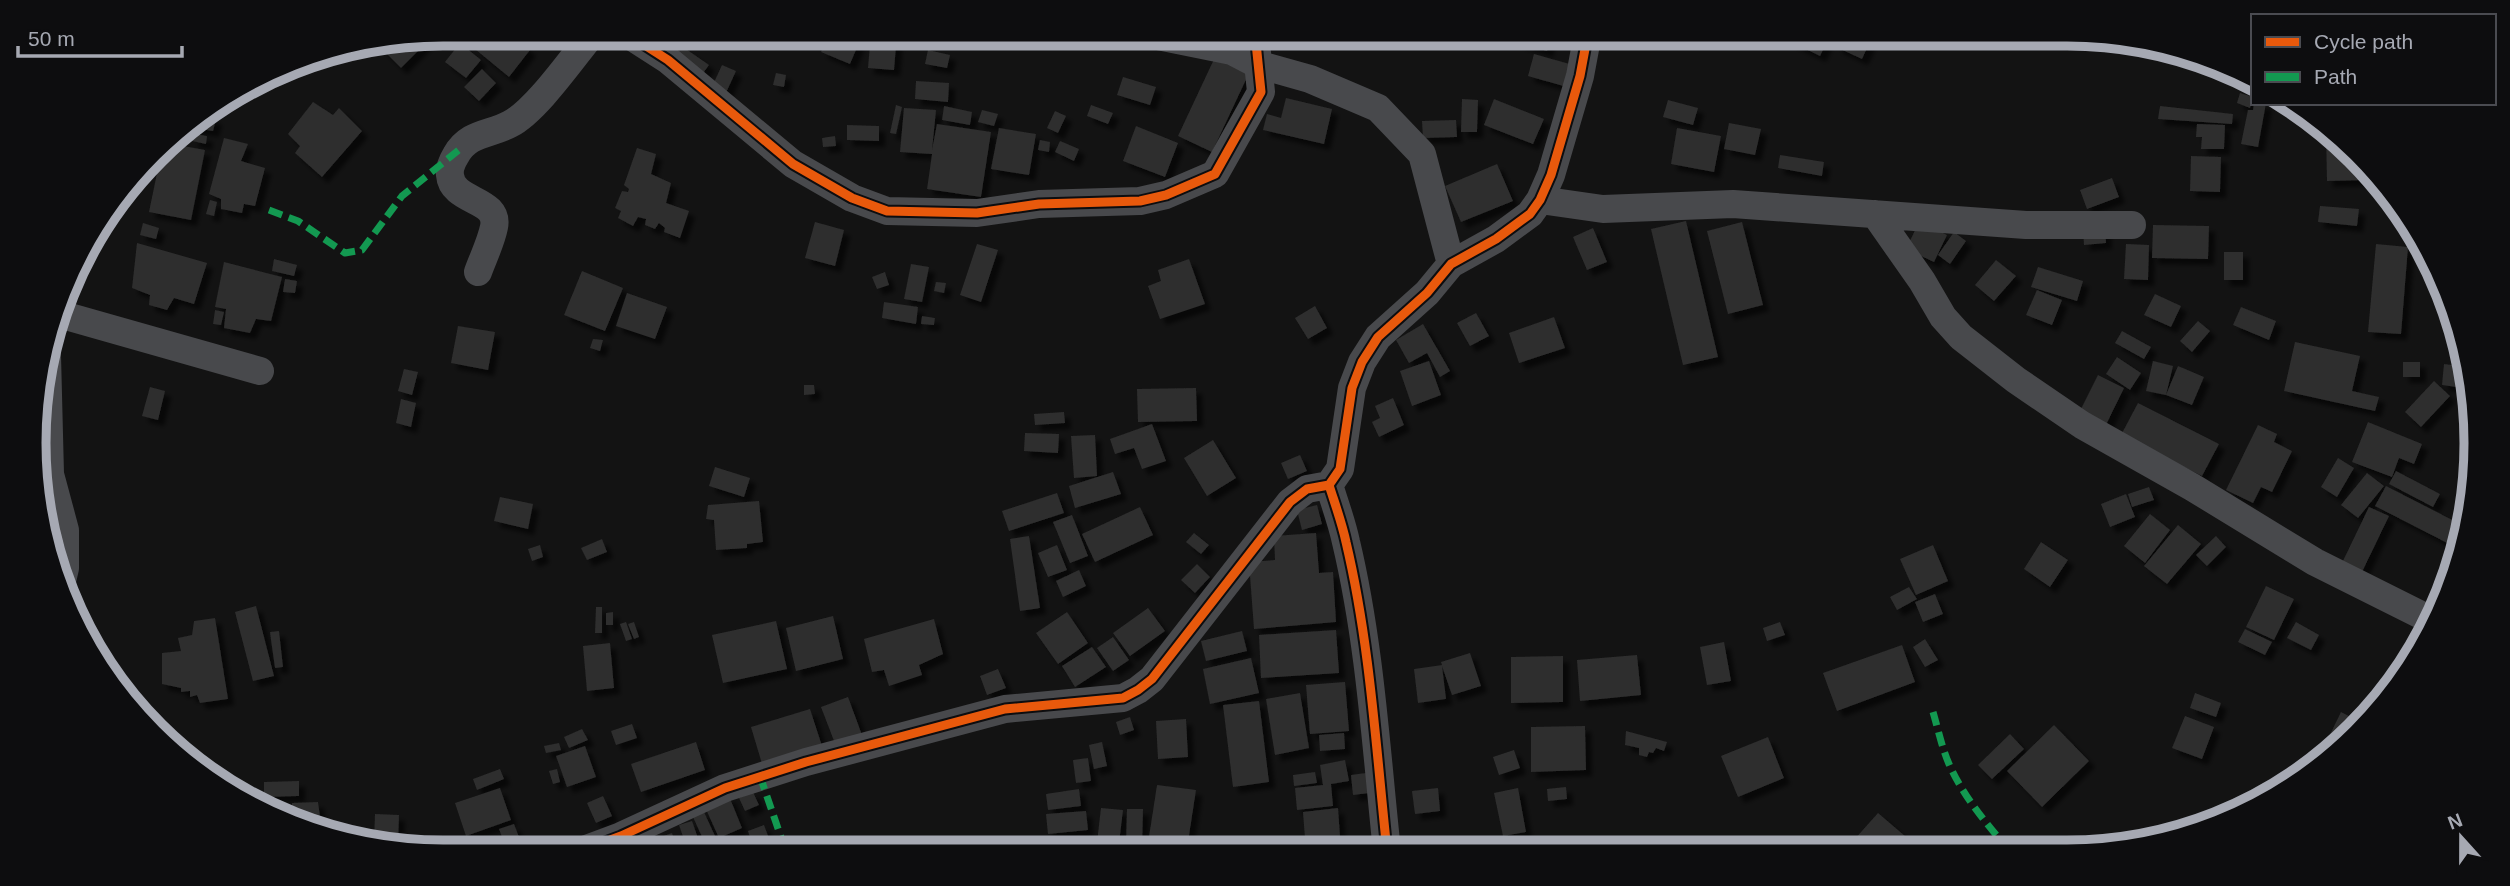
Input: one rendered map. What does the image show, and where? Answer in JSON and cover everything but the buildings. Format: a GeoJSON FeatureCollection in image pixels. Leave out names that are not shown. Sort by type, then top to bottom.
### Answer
{"type":"FeatureCollection","features":[{"type":"Feature","properties":{"kind":"street"},"geometry":{"type":"LineString","coordinates":[[478,272],[495,226],[494,215],[490,209],[454,188],[449,174],[453,161],[460,149],[474,136],[509,125],[528,112],[582,46]]}},
{"type":"Feature","properties":{"kind":"street"},"geometry":{"type":"LineString","coordinates":[[646,46],[668,60],[793,164],[852,198],[887,211],[925,213],[977,213],[1039,204],[1140,201],[1166,195],[1205,180],[1215,174],[1261,92],[1256,46]]}},
{"type":"Feature","properties":{"kind":"street"},"geometry":{"type":"LineString","coordinates":[[1207,46],[1232,51],[1257,64],[1310,79],[1378,108],[1422,154],[1451,264]]}},
{"type":"Feature","properties":{"kind":"street"},"geometry":{"type":"LineString","coordinates":[[610,840],[724,788],[806,761],[1005,709],[1114,700],[1130,694],[1152,679],[1290,502],[1307,489],[1329,485],[1340,469],[1352,388],[1362,362],[1378,337],[1427,293],[1451,264],[1496,239],[1530,214],[1540,200],[1551,175],[1580,76],[1586,46]]}},
{"type":"Feature","properties":{"kind":"street"},"geometry":{"type":"LineString","coordinates":[[1540,200],[1603,209],[1732,204],[2026,225],[2132,225]]}},
{"type":"Feature","properties":{"kind":"street"},"geometry":{"type":"LineString","coordinates":[[1875,215],[1922,281],[1943,317],[1961,337],[2016,380],[2082,425],[2192,487],[2315,562],[2425,617]]}},
{"type":"Feature","properties":{"kind":"street"},"geometry":{"type":"LineString","coordinates":[[67,316],[260,371]]}},
{"type":"Feature","properties":{"kind":"street"},"geometry":{"type":"LineString","coordinates":[[46,469],[47,413]]}},
{"type":"Feature","properties":{"kind":"street"},"geometry":{"type":"LineString","coordinates":[[47,477],[65,530],[65,565]]}},
{"type":"Feature","properties":{"kind":"street"},"geometry":{"type":"LineString","coordinates":[[1329,485],[1346,540],[1355,588],[1366,658],[1386,840]]}},
{"type":"Feature","properties":{"kind":"marked path"},"geometry":{"type":"LineString","coordinates":[[269,210],[298,221],[345,253],[362,250],[402,196],[460,149]]}},
{"type":"Feature","properties":{"kind":"marked path"},"geometry":{"type":"LineString","coordinates":[[1933,712],[1944,752],[1955,776],[1976,809],[2001,840]]}},
{"type":"Feature","properties":{"kind":"marked path"},"geometry":{"type":"LineString","coordinates":[[760,776],[782,840]]}},
{"type":"Feature","properties":{"kind":"cycle path"},"geometry":{"type":"LineString","coordinates":[[646,46],[668,60],[793,164],[852,198],[887,211],[977,213],[1039,204],[1140,201],[1166,195],[1215,174],[1261,92],[1256,46]]}},
{"type":"Feature","properties":{"kind":"cycle path"},"geometry":{"type":"LineString","coordinates":[[1386,840],[1361,618],[1344,535],[1329,485],[1340,469],[1352,388],[1362,362],[1378,337],[1427,293],[1451,264],[1496,239],[1530,214],[1540,200],[1551,175],[1580,76],[1586,46]]}},
{"type":"Feature","properties":{"kind":"cycle path"},"geometry":{"type":"LineString","coordinates":[[610,840],[725,788],[806,762],[1005,709],[1123,698],[1152,679],[1290,502],[1307,489],[1329,485]]}}]}
